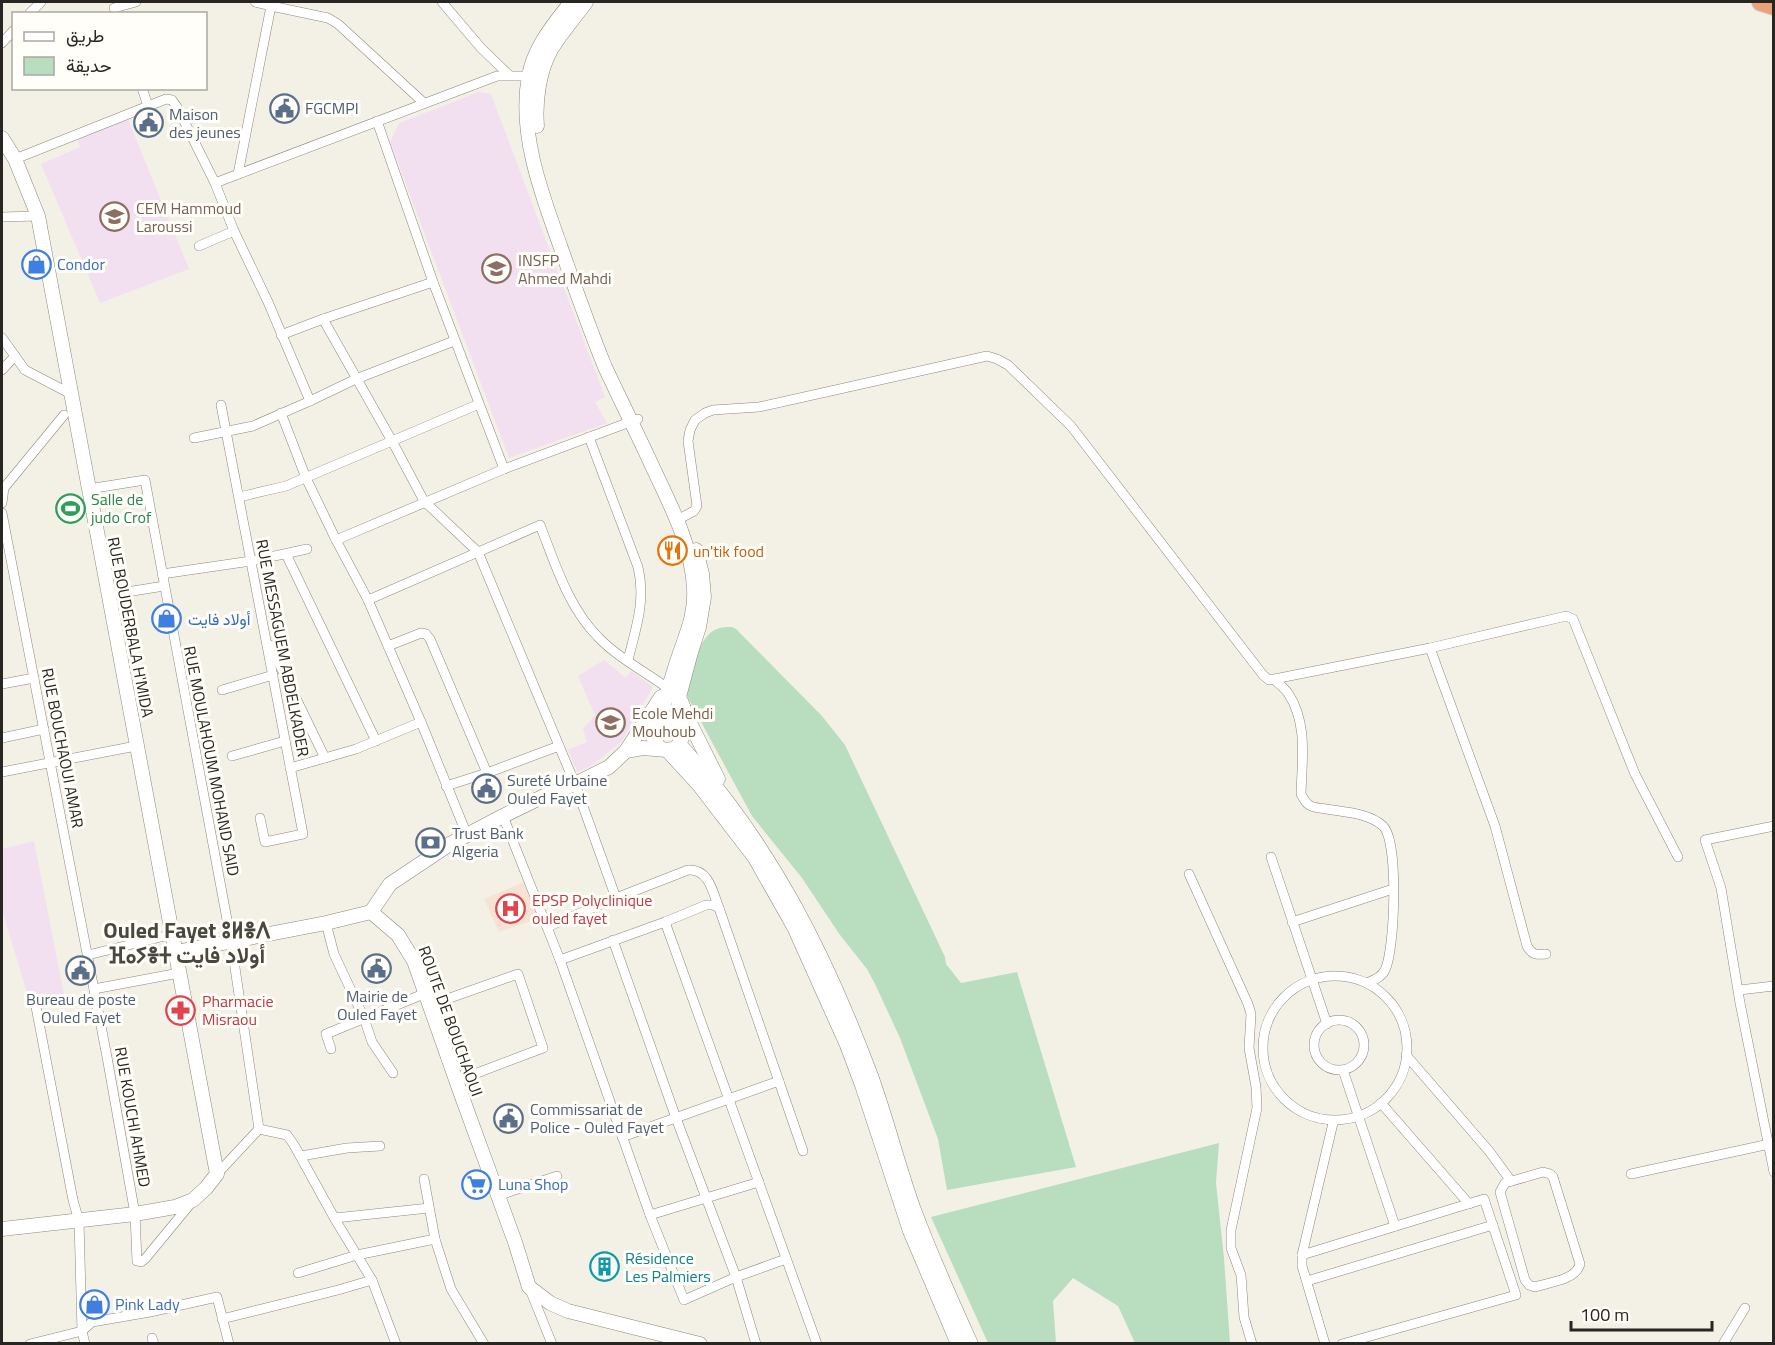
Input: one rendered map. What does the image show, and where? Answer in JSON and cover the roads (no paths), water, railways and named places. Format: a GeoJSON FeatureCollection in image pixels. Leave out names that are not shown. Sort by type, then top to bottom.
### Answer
{"type":"FeatureCollection","features":[{"type":"Feature","properties":{"kind":"main road"},"geometry":{"type":"LineString","coordinates":[[535,76],[535,57],[547,34],[571,2]]}},
{"type":"Feature","properties":{"kind":"main road"},"geometry":{"type":"LineString","coordinates":[[586,2],[535,76],[526,102],[529,135],[536,172],[552,224],[606,369],[635,420],[680,518],[702,574],[704,597],[699,627],[679,696],[677,724]]}},
{"type":"Feature","properties":{"kind":"main road","name":"RUE BOUDERBALA H'MIDA"},"geometry":{"type":"LineString","coordinates":[[2,138],[15,159],[38,216],[69,404],[88,489],[217,1174]]}},
{"type":"Feature","properties":{"kind":"main road"},"geometry":{"type":"LineString","coordinates":[[680,518],[694,589],[693,615],[655,728],[654,740],[660,748],[671,748],[703,770],[738,814]]}},
{"type":"Feature","properties":{"kind":"main road"},"geometry":{"type":"LineString","coordinates":[[626,751],[656,706],[675,666]]}},
{"type":"Feature","properties":{"kind":"main road"},"geometry":{"type":"LineString","coordinates":[[679,696],[709,762],[738,814],[795,904],[841,1002],[872,1078],[914,1209],[971,1344]]}},
{"type":"Feature","properties":{"kind":"main road"},"geometry":{"type":"LineString","coordinates":[[176,952],[371,912],[390,884],[450,844],[544,796],[609,767],[626,751],[658,724],[668,720],[677,724],[681,729],[682,735],[671,748],[643,748],[626,751]]}},
{"type":"Feature","properties":{"kind":"main road"},"geometry":{"type":"LineString","coordinates":[[671,748],[755,858],[794,927],[847,1045],[910,1231],[958,1344]]}},
{"type":"Feature","properties":{"kind":"main road","name":"ROUTE DE BOUCHAOUI"},"geometry":{"type":"LineString","coordinates":[[371,912],[398,934],[414,961],[529,1287]]}},
{"type":"Feature","properties":{"kind":"main road"},"geometry":{"type":"LineString","coordinates":[[2,1229],[135,1214],[175,1207],[194,1200],[217,1174]]}},
{"type":"Feature","properties":{"kind":"main road"},"geometry":{"type":"LineString","coordinates":[[529,1287],[550,1303],[567,1311],[700,1344]]}},
{"type":"Feature","properties":{"kind":"street"},"geometry":{"type":"LineString","coordinates":[[114,8],[136,2]]}},
{"type":"Feature","properties":{"kind":"street"},"geometry":{"type":"LineString","coordinates":[[255,2],[328,18],[338,24],[424,103]]}},
{"type":"Feature","properties":{"kind":"street"},"geometry":{"type":"LineString","coordinates":[[442,2],[509,75]]}},
{"type":"Feature","properties":{"kind":"street"},"geometry":{"type":"LineString","coordinates":[[237,174],[271,6]]}},
{"type":"Feature","properties":{"kind":"street"},"geometry":{"type":"LineString","coordinates":[[215,183],[496,76],[535,76]]}},
{"type":"Feature","properties":{"kind":"street"},"geometry":{"type":"LineString","coordinates":[[143,90],[148,106]]}},
{"type":"Feature","properties":{"kind":"street"},"geometry":{"type":"LineString","coordinates":[[15,159],[166,99],[172,100],[215,183],[310,401]]}},
{"type":"Feature","properties":{"kind":"street"},"geometry":{"type":"LineString","coordinates":[[377,121],[454,341],[504,469]]}},
{"type":"Feature","properties":{"kind":"street"},"geometry":{"type":"LineString","coordinates":[[2,217],[38,216]]}},
{"type":"Feature","properties":{"kind":"street"},"geometry":{"type":"LineString","coordinates":[[199,246],[234,231]]}},
{"type":"Feature","properties":{"kind":"street"},"geometry":{"type":"LineString","coordinates":[[281,335],[433,282]]}},
{"type":"Feature","properties":{"kind":"street"},"geometry":{"type":"LineString","coordinates":[[323,319],[424,501],[478,552],[575,784],[616,898]]}},
{"type":"Feature","properties":{"kind":"street"},"geometry":{"type":"LineString","coordinates":[[2,339],[25,370],[69,404],[4,488],[2,503]]}},
{"type":"Feature","properties":{"kind":"street"},"geometry":{"type":"LineString","coordinates":[[194,438],[253,426],[356,379],[454,341]]}},
{"type":"Feature","properties":{"kind":"street"},"geometry":{"type":"LineString","coordinates":[[680,518],[694,511],[697,506],[688,441],[695,420],[705,413],[713,410],[759,407],[987,356],[997,359],[1008,365],[1071,426],[1269,680],[1430,648],[1562,616],[1570,617],[1635,774],[1678,857]]}},
{"type":"Feature","properties":{"kind":"street"},"geometry":{"type":"LineString","coordinates":[[2,370],[15,357]]}},
{"type":"Feature","properties":{"kind":"street"},"geometry":{"type":"LineString","coordinates":[[238,497],[286,486],[479,404]]}},
{"type":"Feature","properties":{"kind":"street","name":"RUE MESSAGUEM ABDELKADER"},"geometry":{"type":"LineString","coordinates":[[221,405],[303,834],[265,842],[261,818]]}},
{"type":"Feature","properties":{"kind":"street"},"geometry":{"type":"LineString","coordinates":[[281,413],[306,478],[368,600],[467,835]]}},
{"type":"Feature","properties":{"kind":"street"},"geometry":{"type":"LineString","coordinates":[[336,540],[424,501],[635,420]]}},
{"type":"Feature","properties":{"kind":"street"},"geometry":{"type":"LineString","coordinates":[[589,436],[641,579],[642,601],[628,660]]}},
{"type":"Feature","properties":{"kind":"street","name":"RUE MOULAHOUM MOHAND SAID"},"geometry":{"type":"LineString","coordinates":[[88,489],[144,480],[231,941],[259,1129]]}},
{"type":"Feature","properties":{"kind":"street","name":"RUE BOUCHAOUI AMAR"},"geometry":{"type":"LineString","coordinates":[[2,513],[6,562],[34,678],[94,989]]}},
{"type":"Feature","properties":{"kind":"street"},"geometry":{"type":"LineString","coordinates":[[368,600],[540,525],[560,576],[578,612],[598,637],[666,687]]}},
{"type":"Feature","properties":{"kind":"street"},"geometry":{"type":"LineString","coordinates":[[162,574],[251,561],[307,549]]}},
{"type":"Feature","properties":{"kind":"street"},"geometry":{"type":"LineString","coordinates":[[286,554],[376,741]]}},
{"type":"Feature","properties":{"kind":"street"},"geometry":{"type":"LineString","coordinates":[[108,594],[165,586]]}},
{"type":"Feature","properties":{"kind":"street"},"geometry":{"type":"LineString","coordinates":[[388,646],[421,633],[426,634],[430,639],[487,773]]}},
{"type":"Feature","properties":{"kind":"street"},"geometry":{"type":"LineString","coordinates":[[265,634],[325,758]]}},
{"type":"Feature","properties":{"kind":"street"},"geometry":{"type":"LineString","coordinates":[[1430,648],[1495,826],[1527,946],[1536,955],[1546,954]]}},
{"type":"Feature","properties":{"kind":"street"},"geometry":{"type":"LineString","coordinates":[[222,690],[273,675]]}},
{"type":"Feature","properties":{"kind":"street"},"geometry":{"type":"LineString","coordinates":[[2,684],[34,678]]}},
{"type":"Feature","properties":{"kind":"street"},"geometry":{"type":"LineString","coordinates":[[1275,680],[1294,705],[1302,729],[1304,750],[1301,794],[1304,800],[1315,807],[1353,813],[1373,820],[1388,831],[1394,865],[1390,958],[1382,975],[1367,983]]}},
{"type":"Feature","properties":{"kind":"street"},"geometry":{"type":"LineString","coordinates":[[290,768],[356,749],[421,722]]}},
{"type":"Feature","properties":{"kind":"street"},"geometry":{"type":"LineString","coordinates":[[2,738],[44,729]]}},
{"type":"Feature","properties":{"kind":"street"},"geometry":{"type":"LineString","coordinates":[[232,756],[285,741]]}},
{"type":"Feature","properties":{"kind":"street"},"geometry":{"type":"LineString","coordinates":[[2,772],[136,746]]}},
{"type":"Feature","properties":{"kind":"street"},"geometry":{"type":"LineString","coordinates":[[446,786],[559,746]]}},
{"type":"Feature","properties":{"kind":"street"},"geometry":{"type":"LineString","coordinates":[[504,816],[548,927],[650,1215],[684,1300],[786,1258]]}},
{"type":"Feature","properties":{"kind":"street"},"geometry":{"type":"LineString","coordinates":[[1773,826],[1705,840],[1721,888],[1739,990],[1771,1144],[1773,1172]]}},
{"type":"Feature","properties":{"kind":"street"},"geometry":{"type":"LineString","coordinates":[[1271,857],[1327,1024]]}},
{"type":"Feature","properties":{"kind":"street"},"geometry":{"type":"LineString","coordinates":[[548,927],[688,870],[700,872],[708,879],[803,1151]]}},
{"type":"Feature","properties":{"kind":"street"},"geometry":{"type":"LineString","coordinates":[[1189,874],[1251,1014],[1249,1048],[1257,1108],[1230,1230],[1230,1240],[1241,1275],[1244,1317],[1252,1344]]}},
{"type":"Feature","properties":{"kind":"street"},"geometry":{"type":"LineString","coordinates":[[1292,922],[1393,889]]}},
{"type":"Feature","properties":{"kind":"street"},"geometry":{"type":"LineString","coordinates":[[560,960],[706,905],[713,904],[719,908]]}},
{"type":"Feature","properties":{"kind":"street"},"geometry":{"type":"LineString","coordinates":[[665,922],[817,1344]]}},
{"type":"Feature","properties":{"kind":"street"},"geometry":{"type":"LineString","coordinates":[[326,923],[334,954],[364,1018],[372,1042],[393,1073]]}},
{"type":"Feature","properties":{"kind":"street"},"geometry":{"type":"LineString","coordinates":[[88,955],[172,934]]}},
{"type":"Feature","properties":{"kind":"street"},"geometry":{"type":"LineString","coordinates":[[613,940],[676,1118],[736,1277],[756,1344]]}},
{"type":"Feature","properties":{"kind":"street"},"geometry":{"type":"LineString","coordinates":[[94,989],[179,973]]}},
{"type":"Feature","properties":{"kind":"street"},"geometry":{"type":"LineString","coordinates":[[331,1049],[326,1034],[364,1018],[518,974],[543,1048],[456,1081]]}},
{"type":"Feature","properties":{"kind":"street"},"geometry":{"type":"LineString","coordinates":[[1341,976],[1367,983],[1385,994],[1398,1013],[1407,1038],[1406,1062],[1397,1085],[1381,1104],[1359,1117],[1333,1123],[1302,1112],[1282,1098],[1269,1078],[1261,1056],[1265,1028],[1273,1009],[1290,991],[1311,979],[1341,976]]}},
{"type":"Feature","properties":{"kind":"street"},"geometry":{"type":"LineString","coordinates":[[1739,990],[1773,986]]}},
{"type":"Feature","properties":{"kind":"street","name":"RUE KOUCHI AHMED"},"geometry":{"type":"LineString","coordinates":[[94,989],[135,1214],[137,1261],[141,1262],[194,1200]]}},
{"type":"Feature","properties":{"kind":"street"},"geometry":{"type":"LineString","coordinates":[[36,1007],[79,1221],[82,1331],[85,1344]]}},
{"type":"Feature","properties":{"kind":"street"},"geometry":{"type":"LineString","coordinates":[[1251,1014],[1265,1028]]}},
{"type":"Feature","properties":{"kind":"street"},"geometry":{"type":"LineString","coordinates":[[1337,1021],[1347,1022],[1357,1028],[1364,1048],[1360,1058],[1353,1066],[1343,1070],[1327,1066],[1318,1059],[1316,1053],[1318,1032],[1327,1024],[1337,1021]]}},
{"type":"Feature","properties":{"kind":"street"},"geometry":{"type":"LineString","coordinates":[[1406,1055],[1489,1151],[1511,1181]]}},
{"type":"Feature","properties":{"kind":"street"},"geometry":{"type":"LineString","coordinates":[[1343,1070],[1395,1226]]}},
{"type":"Feature","properties":{"kind":"street"},"geometry":{"type":"LineString","coordinates":[[622,1137],[779,1081]]}},
{"type":"Feature","properties":{"kind":"street"},"geometry":{"type":"LineString","coordinates":[[1381,1104],[1469,1204]]}},
{"type":"Feature","properties":{"kind":"street"},"geometry":{"type":"LineString","coordinates":[[1325,1344],[1302,1266],[1302,1255],[1333,1123]]}},
{"type":"Feature","properties":{"kind":"street"},"geometry":{"type":"LineString","coordinates":[[217,1174],[259,1129],[287,1135],[372,1280],[396,1344]]}},
{"type":"Feature","properties":{"kind":"street"},"geometry":{"type":"LineString","coordinates":[[1630,1173],[1771,1144]]}},
{"type":"Feature","properties":{"kind":"street"},"geometry":{"type":"LineString","coordinates":[[301,1156],[347,1148],[380,1146]]}},
{"type":"Feature","properties":{"kind":"street"},"geometry":{"type":"LineString","coordinates":[[1543,1172],[1553,1177],[1580,1264],[1574,1275],[1535,1287],[1527,1283],[1501,1194],[1503,1185],[1511,1181],[1543,1172]]}},
{"type":"Feature","properties":{"kind":"street"},"geometry":{"type":"LineString","coordinates":[[498,1196],[557,1176]]}},
{"type":"Feature","properties":{"kind":"street"},"geometry":{"type":"LineString","coordinates":[[424,1179],[435,1239],[452,1289],[484,1344]]}},
{"type":"Feature","properties":{"kind":"street"},"geometry":{"type":"LineString","coordinates":[[650,1215],[759,1182]]}},
{"type":"Feature","properties":{"kind":"street"},"geometry":{"type":"LineString","coordinates":[[1302,1255],[1484,1199],[1516,1295],[1342,1344]]}},
{"type":"Feature","properties":{"kind":"street"},"geometry":{"type":"LineString","coordinates":[[335,1218],[429,1208]]}},
{"type":"Feature","properties":{"kind":"street"},"geometry":{"type":"LineString","coordinates":[[1307,1281],[1493,1225]]}},
{"type":"Feature","properties":{"kind":"street"},"geometry":{"type":"LineString","coordinates":[[298,1273],[357,1255],[435,1239]]}},
{"type":"Feature","properties":{"kind":"street"},"geometry":{"type":"LineString","coordinates":[[222,1319],[372,1280]]}},
{"type":"Feature","properties":{"kind":"street"},"geometry":{"type":"LineString","coordinates":[[529,1287],[552,1344]]}},
{"type":"Feature","properties":{"kind":"street"},"geometry":{"type":"LineString","coordinates":[[30,1344],[82,1331],[92,1322],[217,1297],[229,1344]]}},
{"type":"Feature","properties":{"kind":"street"},"geometry":{"type":"LineString","coordinates":[[1723,1344],[1745,1308]]}},
{"type":"Feature","properties":{"kind":"place","name":"FGCMPI"},"geometry":{"type":"Point","coordinates":[284,108]}},
{"type":"Feature","properties":{"kind":"place","name":"Maison des jeunes"},"geometry":{"type":"Point","coordinates":[148,123]}},
{"type":"Feature","properties":{"kind":"place","name":"CEM Hammoud Laroussi"},"geometry":{"type":"Point","coordinates":[115,217]}},
{"type":"Feature","properties":{"kind":"place","name":"Condor"},"geometry":{"type":"Point","coordinates":[36,264]}},
{"type":"Feature","properties":{"kind":"place","name":"INSFP Ahmed Mahdi"},"geometry":{"type":"Point","coordinates":[497,269]}},
{"type":"Feature","properties":{"kind":"place","name":"Salle de judo Crof"},"geometry":{"type":"Point","coordinates":[70,508]}},
{"type":"Feature","properties":{"kind":"place","name":"un'tik food"},"geometry":{"type":"Point","coordinates":[672,551]}},
{"type":"Feature","properties":{"kind":"place","name":"أولاد فايت"},"geometry":{"type":"Point","coordinates":[167,619]}},
{"type":"Feature","properties":{"kind":"place","name":"Ecole Mehdi Mouhoub"},"geometry":{"type":"Point","coordinates":[611,722]}},
{"type":"Feature","properties":{"kind":"place","name":"Sureté Urbaine Ouled Fayet"},"geometry":{"type":"Point","coordinates":[486,789]}},
{"type":"Feature","properties":{"kind":"place","name":"Trust Bank Algeria"},"geometry":{"type":"Point","coordinates":[431,842]}},
{"type":"Feature","properties":{"kind":"place","name":"EPSP Polyclinique ouled fayet"},"geometry":{"type":"Point","coordinates":[511,909]}},
{"type":"Feature","properties":{"kind":"place","name":"Mairie de Ouled Fayet"},"geometry":{"type":"Point","coordinates":[377,968]}},
{"type":"Feature","properties":{"kind":"place","name":"Bureau de poste Ouled Fayet"},"geometry":{"type":"Point","coordinates":[81,971]}},
{"type":"Feature","properties":{"kind":"place","name":"Pharmacie Misraou"},"geometry":{"type":"Point","coordinates":[181,1010]}},
{"type":"Feature","properties":{"kind":"place","name":"Commissariat de Police - Ouled Fayet"},"geometry":{"type":"Point","coordinates":[509,1118]}},
{"type":"Feature","properties":{"kind":"place","name":"Luna Shop"},"geometry":{"type":"Point","coordinates":[477,1184]}},
{"type":"Feature","properties":{"kind":"place","name":"Résidence Les Palmiers"},"geometry":{"type":"Point","coordinates":[604,1267]}},
{"type":"Feature","properties":{"kind":"place","name":"Pink Lady"},"geometry":{"type":"Point","coordinates":[94,1304]}},
{"type":"Feature","properties":{"kind":"district","name":"Ouled Fayet ⵓⵍⴻⴷ ⴼⴰⵢⴻⵜ أولاد فايت"},"geometry":{"type":"Point","coordinates":[187,942]}}]}
